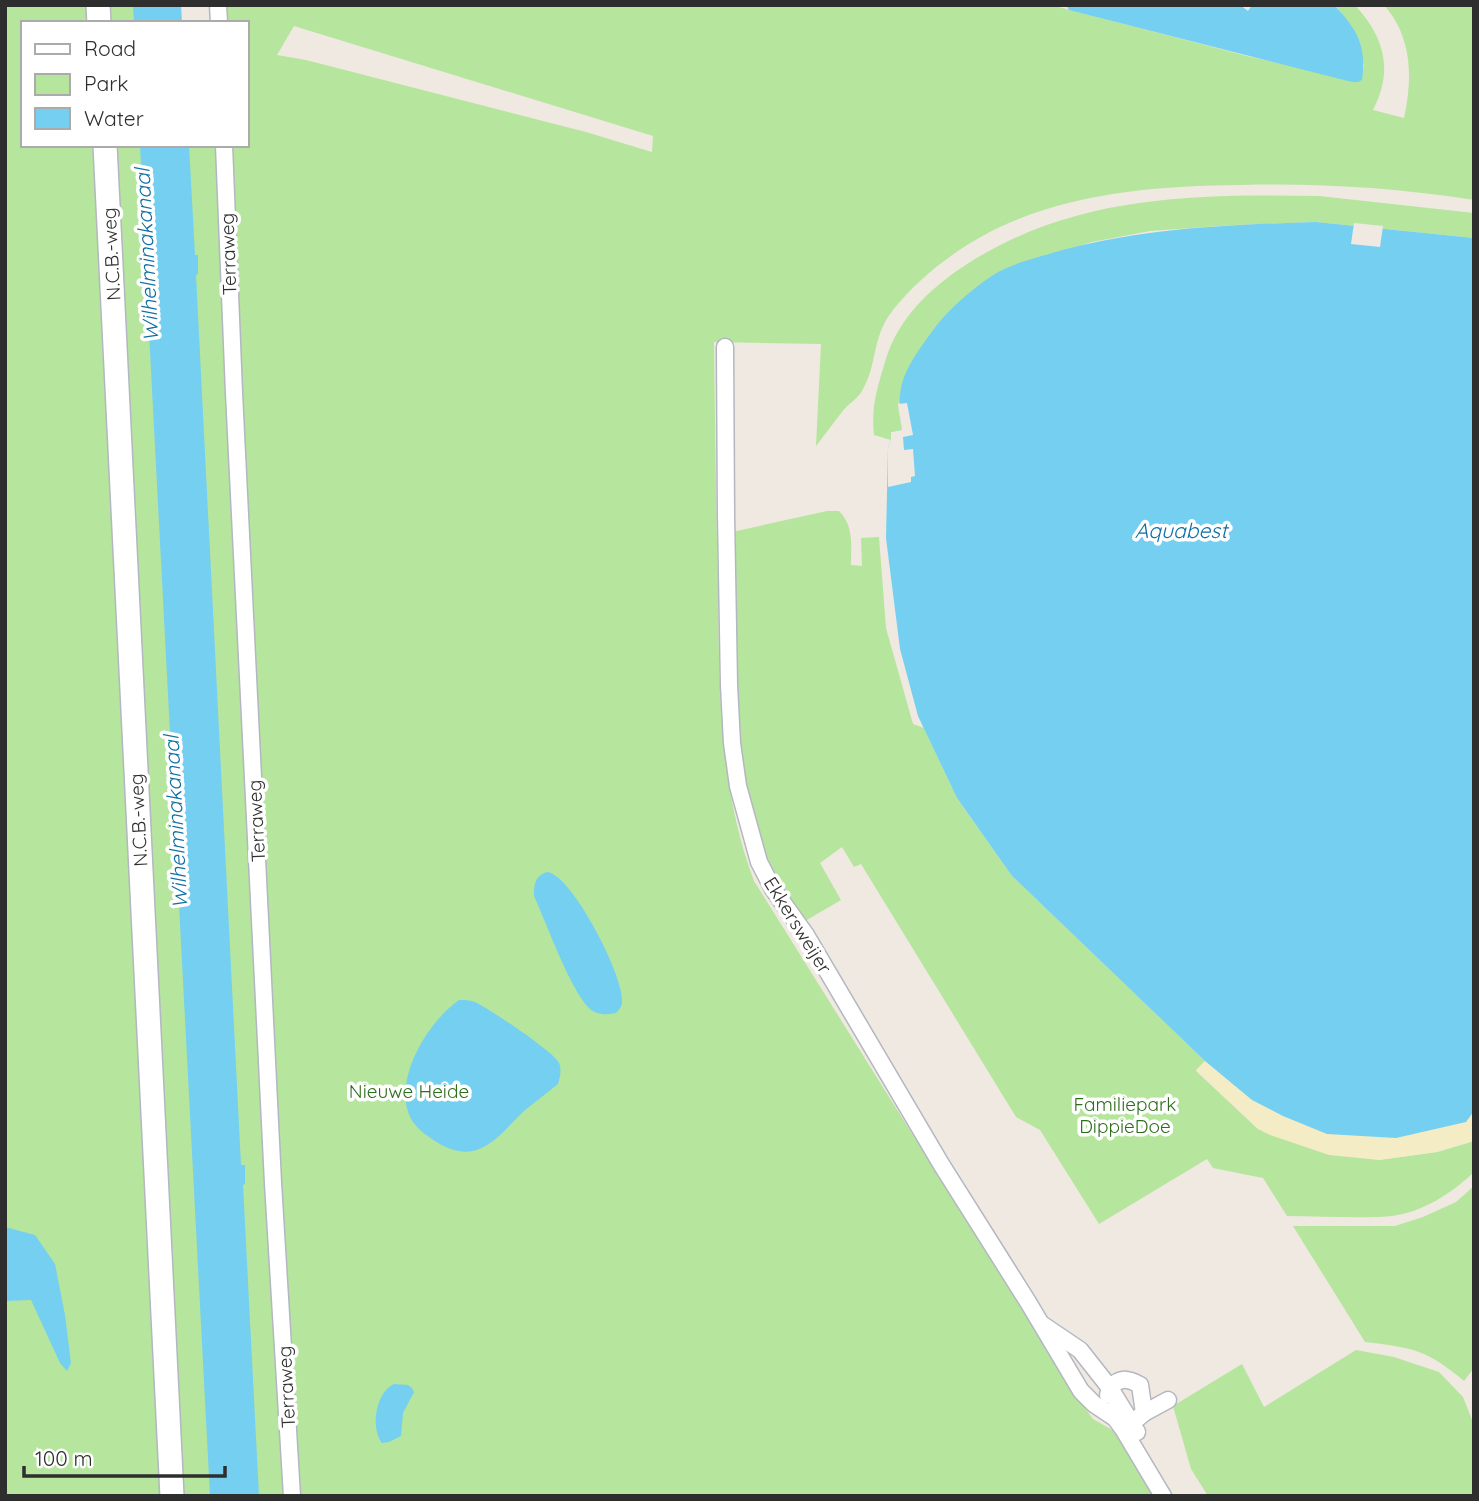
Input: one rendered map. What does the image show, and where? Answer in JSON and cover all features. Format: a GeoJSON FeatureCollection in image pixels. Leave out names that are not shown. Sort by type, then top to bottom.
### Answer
{"type":"FeatureCollection","features":[{"type":"Feature","properties":{"kind":"street","name":"N.C.B.-weg"},"geometry":{"type":"LineString","coordinates":[[105,147],[172,1496]]}},
{"type":"Feature","properties":{"kind":"street","name":"Terraweg"},"geometry":{"type":"LineString","coordinates":[[224,147],[272,1170],[292,1496]]}},
{"type":"Feature","properties":{"kind":"street","name":"Ekkersweijer"},"geometry":{"type":"LineString","coordinates":[[725,347],[729,685],[738,786],[759,862],[773,889],[806,935],[941,1164],[1081,1391],[1094,1404],[1111,1412],[1163,1496]]}},
{"type":"Feature","properties":{"kind":"street","name":"Ekkersweijer"},"geometry":{"type":"LineString","coordinates":[[1041,1324],[1080,1350],[1138,1418],[1175,1496]]}},
{"type":"Feature","properties":{"kind":"street","name":"Ekkersweijer"},"geometry":{"type":"LineString","coordinates":[[1110,1388],[1119,1379],[1129,1379],[1140,1385],[1138,1418]]}},
{"type":"Feature","properties":{"kind":"street"},"geometry":{"type":"LineString","coordinates":[[1110,1388],[1111,1412]]}},
{"type":"Feature","properties":{"kind":"street"},"geometry":{"type":"LineString","coordinates":[[1138,1418],[1168,1400]]}},
{"type":"Feature","properties":{"kind":"green space","name":"Nieuwe Heide"},"geometry":{"type":"Polygon","coordinates":[[[5,5],[133,5],[165,21],[21,21],[21,147],[248,147],[248,21],[223,21],[222,5],[1051,5],[1251,57],[1360,81],[1364,65],[1339,10],[1334,5],[1355,5],[1373,29],[1383,54],[1383,81],[1373,110],[1404,118],[1409,88],[1408,58],[1400,30],[1384,5],[1474,5],[1474,200],[1387,189],[1329,186],[1184,187],[1098,196],[1070,202],[1016,220],[965,246],[934,269],[905,296],[881,330],[871,370],[861,392],[816,446],[821,344],[714,342],[719,661],[723,736],[734,810],[754,881],[1076,1396],[1093,1419],[1123,1436],[1156,1496],[5,1496],[5,5]],[[294,26],[277,55],[306,60],[586,132],[652,152],[653,136],[294,26]]]}},
{"type":"Feature","properties":{"kind":"green space"},"geometry":{"type":"Polygon","coordinates":[[[1226,196],[1319,196],[1474,213],[1474,238],[1316,222],[1235,225],[1150,231],[1092,242],[1027,261],[995,274],[898,404],[902,431],[891,440],[874,435],[874,407],[879,381],[890,347],[906,319],[926,296],[951,275],[1005,243],[1047,225],[1091,212],[1135,204],[1226,196]]]}},
{"type":"Feature","properties":{"kind":"green space","name":"Familiepark DippieDoe"},"geometry":{"type":"Polygon","coordinates":[[[827,511],[839,511],[847,523],[851,536],[851,565],[862,566],[861,538],[879,537],[886,628],[913,724],[924,728],[957,798],[1012,876],[1205,1061],[1196,1071],[1258,1129],[1379,1160],[1437,1152],[1474,1141],[1474,1172],[1436,1200],[1404,1214],[1366,1217],[1287,1216],[1263,1178],[1213,1168],[1207,1159],[1099,1224],[1040,1130],[1016,1117],[861,864],[854,867],[842,847],[820,863],[841,900],[800,924],[768,869],[744,788],[734,703],[732,532],[827,511]]]}},
{"type":"Feature","properties":{"kind":"green space"},"geometry":{"type":"Polygon","coordinates":[[[1474,1186],[1474,1368],[1464,1381],[1429,1356],[1395,1346],[1365,1342],[1293,1226],[1395,1226],[1456,1202],[1474,1186]]]}},
{"type":"Feature","properties":{"kind":"green space"},"geometry":{"type":"Polygon","coordinates":[[[1356,1350],[1394,1357],[1439,1372],[1463,1397],[1474,1425],[1473,1496],[1208,1496],[1191,1469],[1173,1406],[1242,1364],[1264,1407],[1356,1350]]]}},
{"type":"Feature","properties":{"kind":"sand"},"geometry":{"type":"Polygon","coordinates":[[[1205,1061],[1252,1100],[1283,1116],[1465,1122],[1474,1111],[1474,1141],[1437,1152],[1379,1160],[1329,1155],[1258,1129],[1196,1070],[1205,1061]]]}},
{"type":"Feature","properties":{"kind":"water"},"geometry":{"type":"Polygon","coordinates":[[[133,5],[181,5],[182,21],[134,21],[133,5]]]}},
{"type":"Feature","properties":{"kind":"water"},"geometry":{"type":"Polygon","coordinates":[[[1066,5],[1240,5],[1248,11],[1252,5],[1334,5],[1349,22],[1358,39],[1363,57],[1362,80],[1352,82],[1069,10],[1066,5]]]}},
{"type":"Feature","properties":{"kind":"water","name":"Wilhelminakanaal"},"geometry":{"type":"Polygon","coordinates":[[[140,147],[189,147],[195,255],[198,255],[196,275],[241,1165],[245,1165],[243,1185],[259,1496],[210,1496],[146,275],[143,275],[142,257],[146,256],[140,147]]]}},
{"type":"Feature","properties":{"kind":"water","name":"Aquabest"},"geometry":{"type":"Polygon","coordinates":[[[1316,222],[1474,238],[1474,1111],[1466,1122],[1396,1138],[1327,1134],[1252,1100],[1205,1061],[1012,876],[957,798],[918,716],[900,649],[886,538],[888,448],[891,432],[902,430],[900,402],[903,380],[912,360],[942,319],[983,282],[1022,262],[1117,238],[1216,227],[1316,222]]]}},
{"type":"Feature","properties":{"kind":"water"},"geometry":{"type":"Polygon","coordinates":[[[547,872],[558,877],[570,890],[607,952],[621,991],[622,1003],[616,1013],[602,1014],[590,1009],[567,973],[534,896],[536,881],[547,872]]]}},
{"type":"Feature","properties":{"kind":"water"},"geometry":{"type":"Polygon","coordinates":[[[459,1000],[475,1002],[506,1021],[545,1049],[559,1063],[560,1068],[558,1084],[524,1111],[492,1142],[468,1152],[443,1146],[428,1136],[413,1122],[407,1107],[406,1090],[415,1055],[435,1023],[459,1000]]]}},
{"type":"Feature","properties":{"kind":"water"},"geometry":{"type":"Polygon","coordinates":[[[5,1227],[35,1235],[55,1264],[71,1363],[67,1371],[60,1363],[31,1300],[5,1301],[5,1227]]]}},
{"type":"Feature","properties":{"kind":"water"},"geometry":{"type":"Polygon","coordinates":[[[394,1384],[408,1385],[414,1392],[403,1413],[401,1436],[382,1443],[376,1428],[377,1410],[383,1394],[394,1384]]]}},
{"type":"Feature","properties":{"kind":"pier"},"geometry":{"type":"Polygon","coordinates":[[[1354,223],[1383,226],[1380,247],[1351,244],[1354,223]]]}},
{"type":"Feature","properties":{"kind":"pier"},"geometry":{"type":"Polygon","coordinates":[[[907,403],[913,435],[903,437],[904,450],[913,449],[915,476],[911,477],[911,482],[888,487],[888,448],[891,432],[902,430],[898,404],[907,403]]]}}]}
